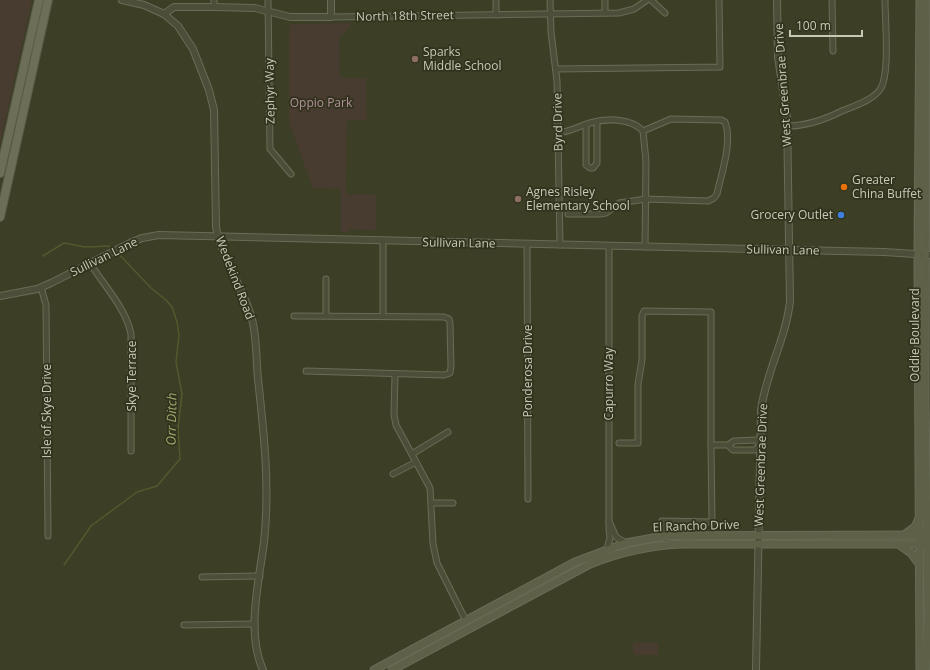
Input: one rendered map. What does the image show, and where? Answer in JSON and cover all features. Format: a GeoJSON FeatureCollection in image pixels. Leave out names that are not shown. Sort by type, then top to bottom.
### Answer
{"type":"FeatureCollection","features":[{"type":"Feature","properties":{"kind":"main road"},"geometry":{"type":"LineString","coordinates":[[0,173],[39,0]]}},
{"type":"Feature","properties":{"kind":"main road"},"geometry":{"type":"LineString","coordinates":[[0,217],[48,0]]}},
{"type":"Feature","properties":{"kind":"main road","name":"Oddie Boulevard"},"geometry":{"type":"LineString","coordinates":[[920,0],[918,255],[920,670]]}},
{"type":"Feature","properties":{"kind":"main road","name":"Oddie Boulevard"},"geometry":{"type":"LineString","coordinates":[[926,0],[928,255],[925,400],[929,535],[926,670]]}},
{"type":"Feature","properties":{"kind":"main road"},"geometry":{"type":"LineString","coordinates":[[904,536],[915,527],[920,516]]}},
{"type":"Feature","properties":{"kind":"main road","name":"El Rancho Drive"},"geometry":{"type":"LineString","coordinates":[[374,670],[569,565],[607,549],[626,543],[664,536],[929,535]]}},
{"type":"Feature","properties":{"kind":"main road"},"geometry":{"type":"LineString","coordinates":[[620,552],[623,548],[635,544],[639,540]]}},
{"type":"Feature","properties":{"kind":"main road","name":"El Rancho Drive"},"geometry":{"type":"LineString","coordinates":[[392,670],[590,564],[620,552],[664,545],[929,544]]}},
{"type":"Feature","properties":{"kind":"main road"},"geometry":{"type":"LineString","coordinates":[[899,545],[911,553],[920,566]]}},
{"type":"Feature","properties":{"kind":"main road"},"geometry":{"type":"LineString","coordinates":[[928,572],[930,564]]}},
{"type":"Feature","properties":{"kind":"street","name":"Wedekind Road"},"geometry":{"type":"LineString","coordinates":[[122,0],[144,5],[164,14],[178,26],[189,41],[212,100],[216,227],[218,237],[247,303],[252,321],[264,428],[267,486],[255,624],[255,639],[258,656],[263,670]]}},
{"type":"Feature","properties":{"kind":"street"},"geometry":{"type":"LineString","coordinates":[[214,0],[214,7]]}},
{"type":"Feature","properties":{"kind":"street","name":"Zephyr Way"},"geometry":{"type":"LineString","coordinates":[[268,0],[270,149],[291,174]]}},
{"type":"Feature","properties":{"kind":"street"},"geometry":{"type":"LineString","coordinates":[[331,0],[331,17]]}},
{"type":"Feature","properties":{"kind":"street"},"geometry":{"type":"LineString","coordinates":[[496,0],[496,15]]}},
{"type":"Feature","properties":{"kind":"street","name":"Byrd Drive"},"geometry":{"type":"LineString","coordinates":[[550,0],[556,70],[560,245]]}},
{"type":"Feature","properties":{"kind":"street"},"geometry":{"type":"LineString","coordinates":[[605,0],[605,13]]}},
{"type":"Feature","properties":{"kind":"street","name":"North 18th Street"},"geometry":{"type":"LineString","coordinates":[[164,14],[174,7],[255,8],[269,13],[290,17],[605,13],[627,11],[646,0]]}},
{"type":"Feature","properties":{"kind":"street"},"geometry":{"type":"LineString","coordinates":[[651,0],[665,13]]}},
{"type":"Feature","properties":{"kind":"street"},"geometry":{"type":"LineString","coordinates":[[556,70],[720,67],[719,0]]}},
{"type":"Feature","properties":{"kind":"street","name":"West Greenbrae Drive"},"geometry":{"type":"LineString","coordinates":[[756,670],[760,445],[763,398],[789,313],[787,126],[785,101],[778,57],[777,0]]}},
{"type":"Feature","properties":{"kind":"street"},"geometry":{"type":"LineString","coordinates":[[832,0],[833,51]]}},
{"type":"Feature","properties":{"kind":"street"},"geometry":{"type":"LineString","coordinates":[[787,126],[798,126],[821,121],[869,98],[881,89],[885,74],[885,0]]}},
{"type":"Feature","properties":{"kind":"street"},"geometry":{"type":"LineString","coordinates":[[568,214],[600,214],[606,212],[619,203],[646,199],[708,201],[714,198],[717,194],[728,134],[725,122],[671,119],[643,131]]}},
{"type":"Feature","properties":{"kind":"street"},"geometry":{"type":"LineString","coordinates":[[586,125],[586,165],[593,168],[597,163],[597,122]]}},
{"type":"Feature","properties":{"kind":"street"},"geometry":{"type":"LineString","coordinates":[[558,133],[575,130],[597,122],[629,122],[634,123],[643,131],[646,199],[645,247]]}},
{"type":"Feature","properties":{"kind":"street","name":"Sullivan Lane"},"geometry":{"type":"LineString","coordinates":[[0,296],[41,287],[130,243],[146,237],[162,236],[789,250],[928,255]]}},
{"type":"Feature","properties":{"kind":"street"},"geometry":{"type":"LineString","coordinates":[[383,240],[383,316]]}},
{"type":"Feature","properties":{"kind":"street","name":"Ponderosa Drive"},"geometry":{"type":"LineString","coordinates":[[527,244],[528,499]]}},
{"type":"Feature","properties":{"kind":"street","name":"Capurro Way"},"geometry":{"type":"LineString","coordinates":[[607,549],[610,538],[609,246]]}},
{"type":"Feature","properties":{"kind":"street","name":"Skye Terrace"},"geometry":{"type":"LineString","coordinates":[[90,263],[123,312],[130,327],[132,342],[131,451]]}},
{"type":"Feature","properties":{"kind":"street"},"geometry":{"type":"LineString","coordinates":[[326,279],[326,316]]}},
{"type":"Feature","properties":{"kind":"street","name":"Isle of Skye Drive"},"geometry":{"type":"LineString","coordinates":[[41,287],[46,305],[48,536]]}},
{"type":"Feature","properties":{"kind":"street"},"geometry":{"type":"LineString","coordinates":[[619,443],[638,443],[638,384],[642,360],[642,316],[644,311],[711,312],[712,522],[662,522],[664,536]]}},
{"type":"Feature","properties":{"kind":"street"},"geometry":{"type":"LineString","coordinates":[[294,316],[407,316],[449,319],[450,373],[444,375],[395,374],[306,370]]}},
{"type":"Feature","properties":{"kind":"street"},"geometry":{"type":"LineString","coordinates":[[395,374],[395,419],[397,429],[430,488],[433,544],[437,563],[466,621]]}},
{"type":"Feature","properties":{"kind":"street"},"geometry":{"type":"LineString","coordinates":[[412,454],[448,432]]}},
{"type":"Feature","properties":{"kind":"street"},"geometry":{"type":"LineString","coordinates":[[711,445],[728,446],[733,450],[755,450],[760,445],[756,440],[734,441],[728,446]]}},
{"type":"Feature","properties":{"kind":"street"},"geometry":{"type":"LineString","coordinates":[[393,474],[416,462]]}},
{"type":"Feature","properties":{"kind":"street"},"geometry":{"type":"LineString","coordinates":[[432,503],[453,502]]}},
{"type":"Feature","properties":{"kind":"street","name":"Capurro Way"},"geometry":{"type":"LineString","coordinates":[[609,521],[616,537],[626,543]]}},
{"type":"Feature","properties":{"kind":"street"},"geometry":{"type":"LineString","coordinates":[[202,577],[260,576]]}},
{"type":"Feature","properties":{"kind":"street"},"geometry":{"type":"LineString","coordinates":[[184,625],[255,624]]}},
{"type":"Feature","properties":{"kind":"green space"},"geometry":{"type":"Polygon","coordinates":[[[0,0],[32,0],[0,144],[0,0]]]}},
{"type":"Feature","properties":{"kind":"green space","name":"Oppio Park"},"geometry":{"type":"Polygon","coordinates":[[[350,23],[350,27],[339,38],[340,78],[366,78],[367,120],[347,120],[346,191],[348,194],[376,195],[376,230],[350,229],[349,233],[341,232],[341,189],[313,188],[289,123],[289,29],[291,24],[350,23]]]}},
{"type":"Feature","properties":{"kind":"green space"},"geometry":{"type":"Polygon","coordinates":[[[633,643],[658,643],[658,655],[633,655],[633,643]]]}},
{"type":"Feature","properties":{"kind":"waterway","name":"Orr Ditch"},"geometry":{"type":"LineString","coordinates":[[43,256],[64,243],[85,247],[109,246],[113,249]]}},
{"type":"Feature","properties":{"kind":"waterway","name":"Orr Ditch"},"geometry":{"type":"LineString","coordinates":[[64,565],[91,526],[137,492],[157,486],[180,459],[178,428],[182,394],[176,362],[179,335],[177,322],[172,307],[166,300],[151,288],[116,251]]}},
{"type":"Feature","properties":{"kind":"place","name":"Sparks Middle School"},"geometry":{"type":"Point","coordinates":[415,59]}},
{"type":"Feature","properties":{"kind":"place","name":"Greater China Buffet"},"geometry":{"type":"Point","coordinates":[844,187]}},
{"type":"Feature","properties":{"kind":"place","name":"Agnes Risley Elementary School"},"geometry":{"type":"Point","coordinates":[518,199]}},
{"type":"Feature","properties":{"kind":"place","name":"Grocery Outlet"},"geometry":{"type":"Point","coordinates":[841,215]}}]}
